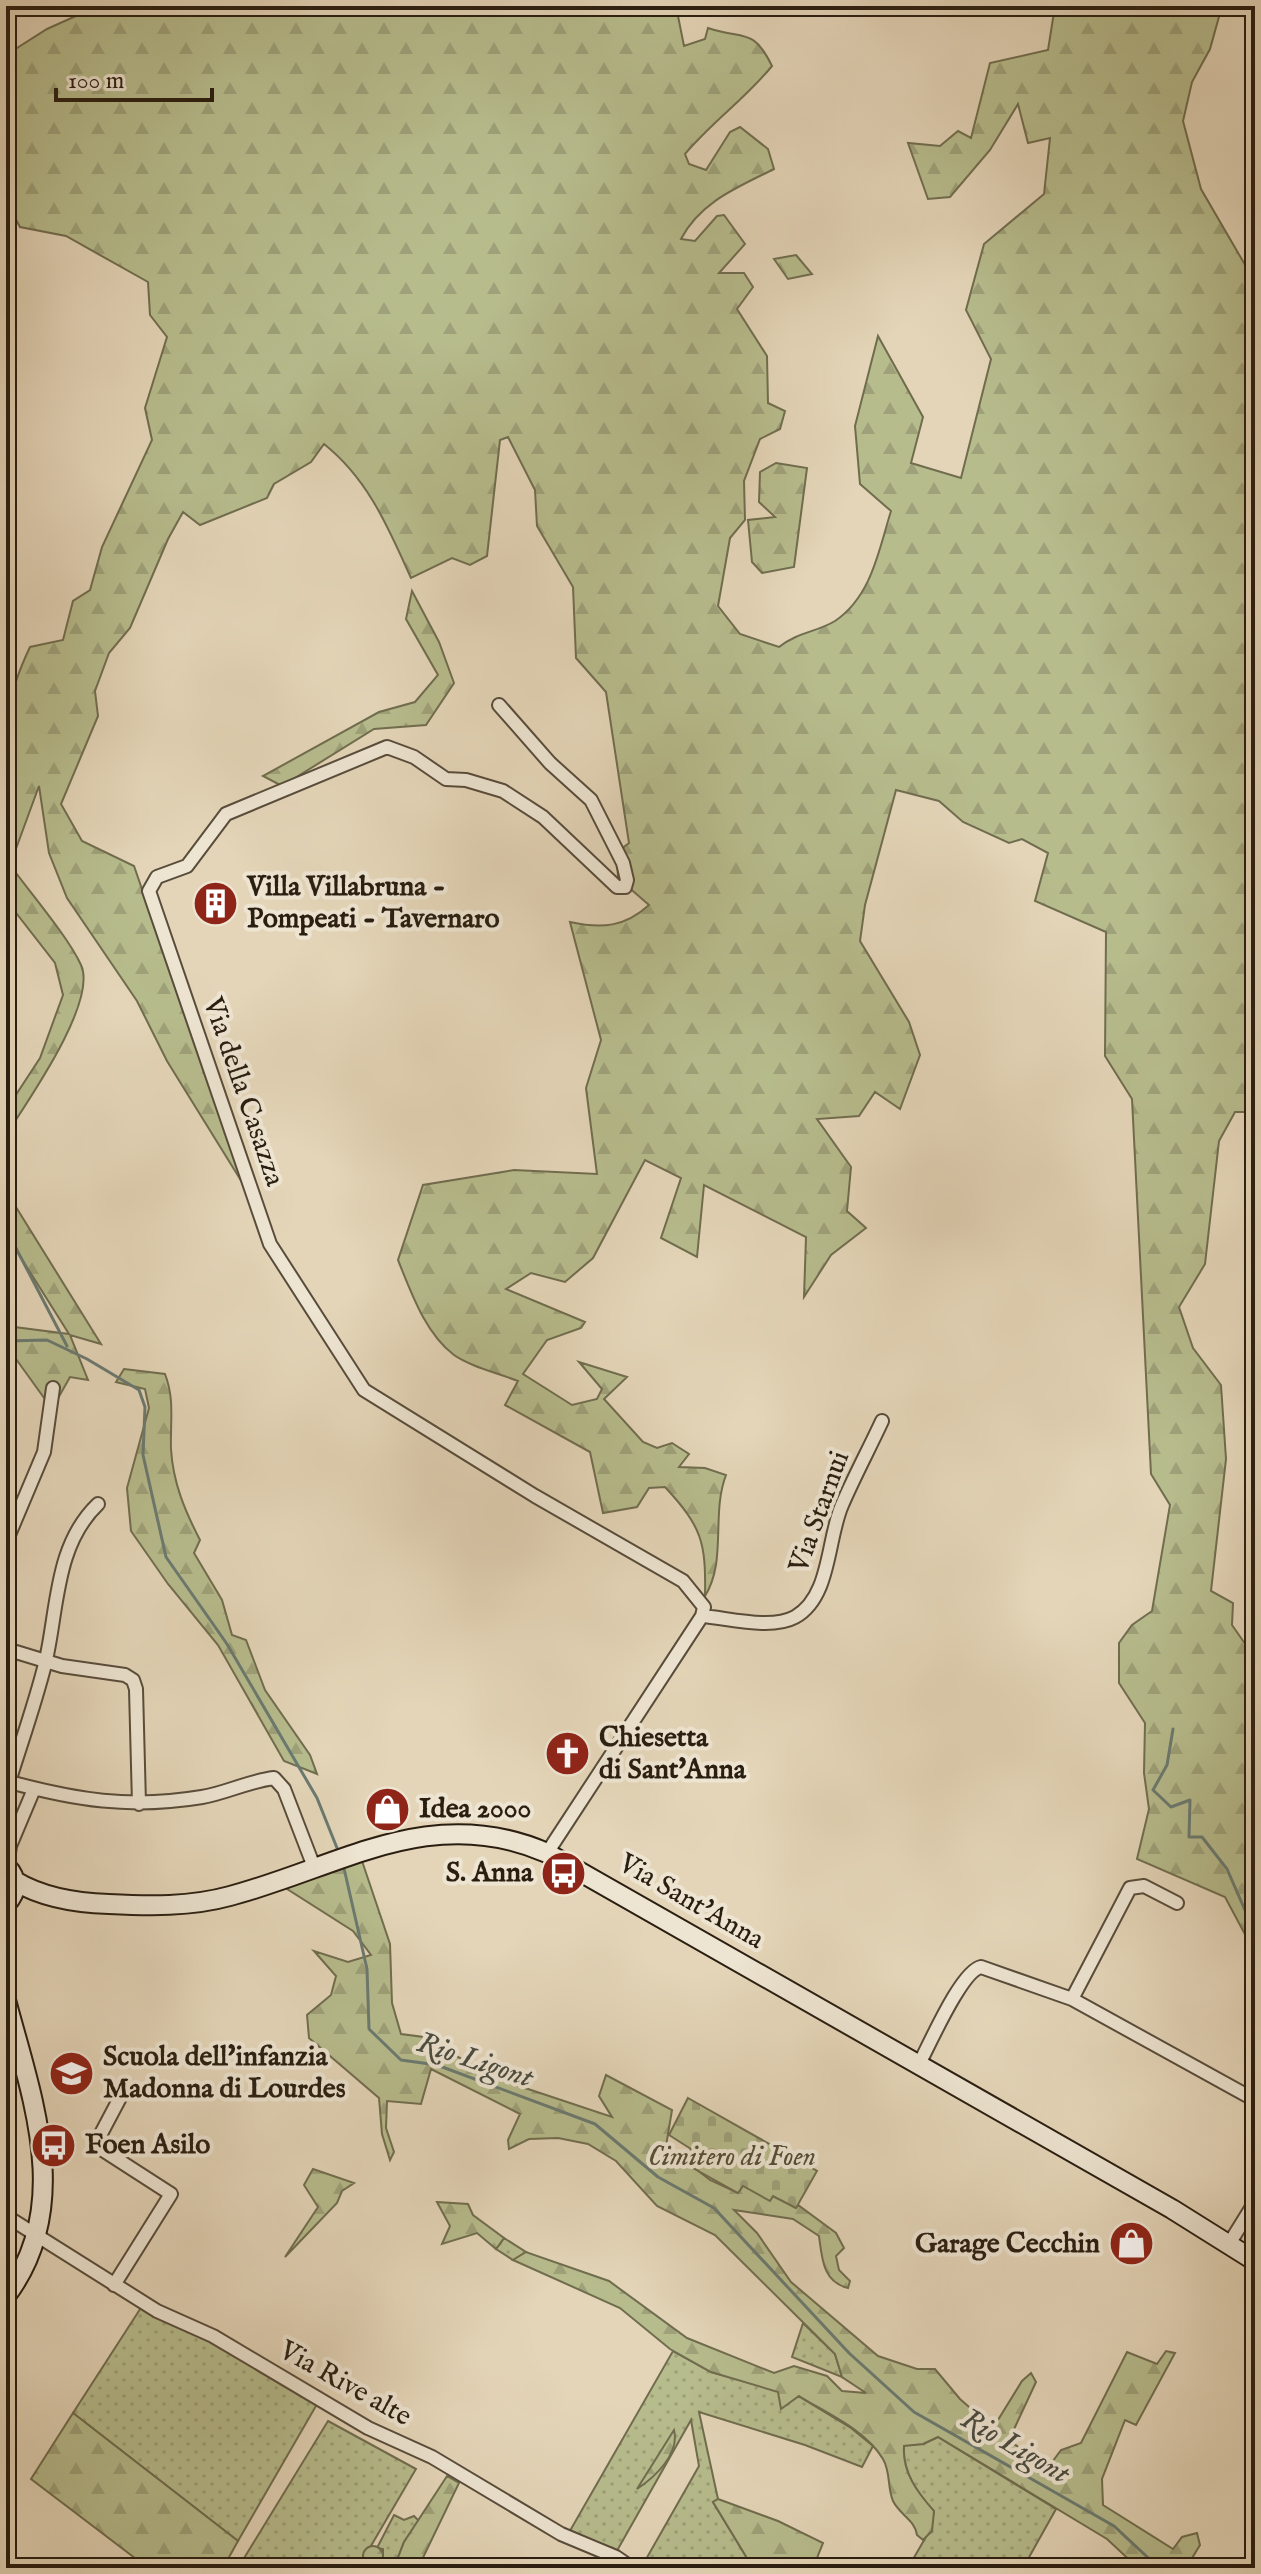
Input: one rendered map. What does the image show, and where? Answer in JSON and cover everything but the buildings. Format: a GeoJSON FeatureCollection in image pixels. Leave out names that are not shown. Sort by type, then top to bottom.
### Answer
{"type":"FeatureCollection","features":[{"type":"Feature","properties":{"kind":"main road","name":"Via Sant'Anna"},"geometry":{"type":"LineString","coordinates":[[8,1902],[43,1895],[96,1904],[174,1905],[229,1897],[353,1853],[429,1834],[498,1836],[547,1853],[1255,2261]]}},
{"type":"Feature","properties":{"kind":"main road","name":"Via Sant'Anna"},"geometry":{"type":"LineString","coordinates":[[9,1871],[43,1895]]}},
{"type":"Feature","properties":{"kind":"main road"},"geometry":{"type":"LineString","coordinates":[[8,1902],[9,1871]]}},
{"type":"Feature","properties":{"kind":"main road"},"geometry":{"type":"LineString","coordinates":[[6,2000],[41,2140],[44,2194],[37,2237],[23,2271],[6,2296]]}},
{"type":"Feature","properties":{"kind":"street","name":"Via della Casazza"},"geometry":{"type":"LineString","coordinates":[[499,705],[550,763],[591,800],[623,863],[627,880],[625,887],[617,887],[543,817],[503,791],[466,780],[446,779],[414,757],[387,747],[226,814],[187,866],[157,877],[149,891],[270,1244],[364,1390],[535,1496],[683,1581],[704,1607],[702,1616]]}},
{"type":"Feature","properties":{"kind":"street"},"geometry":{"type":"LineString","coordinates":[[6,1542],[44,1452],[53,1388]]}},
{"type":"Feature","properties":{"kind":"street","name":"Via Starnui"},"geometry":{"type":"LineString","coordinates":[[702,1616],[771,1622],[793,1618],[808,1606],[823,1578],[840,1508],[882,1421]]}},
{"type":"Feature","properties":{"kind":"street"},"geometry":{"type":"LineString","coordinates":[[98,1504],[86,1515],[56,1584],[46,1662],[8,1782],[70,1799],[139,1804],[210,1796],[274,1778],[282,1785],[314,1867]]}},
{"type":"Feature","properties":{"kind":"street"},"geometry":{"type":"LineString","coordinates":[[547,1853],[702,1616]]}},
{"type":"Feature","properties":{"kind":"street"},"geometry":{"type":"LineString","coordinates":[[6,1649],[46,1662],[125,1675],[133,1680],[136,1689],[139,1804]]}},
{"type":"Feature","properties":{"kind":"street"},"geometry":{"type":"LineString","coordinates":[[9,1871],[8,1848],[34,1789]]}},
{"type":"Feature","properties":{"kind":"street"},"geometry":{"type":"LineString","coordinates":[[1072,1999],[1130,1888],[1144,1886],[1177,1903]]}},
{"type":"Feature","properties":{"kind":"street"},"geometry":{"type":"LineString","coordinates":[[918,2066],[964,1981],[975,1968],[989,1968],[1072,1999],[1255,2100]]}},
{"type":"Feature","properties":{"kind":"street"},"geometry":{"type":"LineString","coordinates":[[114,2285],[171,2194],[95,2145],[122,2094]]}},
{"type":"Feature","properties":{"kind":"street"},"geometry":{"type":"LineString","coordinates":[[1229,2244],[1255,2202]]}},
{"type":"Feature","properties":{"kind":"street","name":"Via Rive alte"},"geometry":{"type":"LineString","coordinates":[[6,2216],[157,2311],[213,2336],[368,2428],[432,2457],[561,2534],[616,2557],[632,2568]]}},
{"type":"Feature","properties":{"kind":"green space"},"geometry":{"type":"Polygon","coordinates":[[[98,6],[676,6],[684,46],[705,39],[708,28],[746,37],[759,45],[772,66],[685,154],[689,164],[706,170],[730,132],[740,127],[768,149],[774,169],[709,205],[681,239],[695,241],[717,216],[724,215],[745,244],[719,273],[744,273],[753,287],[737,309],[767,356],[768,403],[785,411],[780,429],[760,439],[744,481],[745,520],[730,538],[718,606],[740,634],[779,647],[793,638],[828,625],[848,611],[866,585],[878,556],[891,511],[860,484],[855,426],[878,336],[923,417],[911,463],[961,478],[991,359],[966,310],[984,244],[1044,194],[1050,138],[1028,143],[1018,104],[990,150],[950,197],[928,199],[908,143],[940,146],[958,131],[971,138],[990,63],[1048,50],[1055,6],[1222,6],[1210,49],[1192,82],[1183,121],[1201,189],[1255,282],[1255,1112],[1235,1112],[1219,1141],[1205,1264],[1179,1307],[1193,1348],[1221,1385],[1226,1459],[1211,1591],[1233,1603],[1232,1625],[1255,1658],[1255,1953],[1225,1897],[1137,1859],[1149,1809],[1144,1773],[1145,1723],[1119,1683],[1119,1643],[1132,1625],[1152,1611],[1170,1505],[1151,1474],[1132,1099],[1105,1056],[1106,932],[1035,901],[1048,853],[1022,839],[1009,843],[963,822],[939,801],[896,790],[865,905],[860,941],[909,1022],[920,1055],[900,1109],[875,1092],[859,1116],[817,1119],[851,1167],[847,1211],[866,1228],[831,1255],[804,1297],[806,1237],[704,1185],[697,1257],[661,1238],[681,1178],[645,1160],[593,1258],[565,1282],[531,1273],[506,1289],[585,1322],[581,1328],[547,1340],[523,1374],[572,1405],[597,1399],[602,1389],[579,1362],[627,1377],[604,1399],[643,1442],[657,1448],[672,1443],[689,1454],[679,1467],[705,1468],[726,1475],[719,1505],[715,1568],[705,1596],[703,1548],[699,1536],[687,1513],[665,1487],[649,1488],[637,1507],[603,1513],[590,1452],[505,1405],[518,1381],[454,1355],[435,1335],[420,1311],[398,1260],[423,1185],[514,1170],[597,1174],[586,1088],[601,1040],[570,922],[603,925],[622,922],[649,905],[618,878],[617,852],[629,843],[606,692],[576,658],[573,587],[537,526],[535,490],[508,437],[500,440],[487,556],[470,565],[452,558],[411,578],[365,488],[324,444],[311,462],[274,484],[267,498],[200,525],[183,512],[168,539],[130,628],[109,653],[95,691],[98,716],[61,804],[82,841],[134,866],[245,1187],[167,1061],[137,1001],[67,898],[49,853],[39,786],[10,865],[68,942],[81,965],[84,982],[79,1003],[58,1052],[6,1135],[6,1110],[40,1058],[63,995],[55,963],[6,900],[6,776],[16,766],[8,720],[13,691],[30,647],[63,640],[73,601],[90,590],[102,547],[152,440],[145,408],[167,337],[150,315],[148,282],[66,236],[20,227],[6,201],[6,55],[47,29],[98,6]]]}},
{"type":"Feature","properties":{"kind":"green space"},"geometry":{"type":"Polygon","coordinates":[[[796,255],[812,274],[788,279],[774,259],[796,255]]]}},
{"type":"Feature","properties":{"kind":"green space"},"geometry":{"type":"Polygon","coordinates":[[[776,463],[807,468],[794,567],[762,573],[752,562],[748,520],[775,517],[759,502],[760,472],[776,463]]]}},
{"type":"Feature","properties":{"kind":"green space"},"geometry":{"type":"Polygon","coordinates":[[[412,591],[439,642],[454,683],[426,725],[374,729],[282,786],[263,776],[379,712],[415,702],[438,675],[406,619],[412,591]]]}},
{"type":"Feature","properties":{"kind":"green space"},"geometry":{"type":"Polygon","coordinates":[[[6,1191],[101,1344],[70,1335],[88,1380],[70,1377],[52,1409],[16,1359],[6,1361],[6,1326],[69,1334],[6,1234],[6,1191]]]}},
{"type":"Feature","properties":{"kind":"green space"},"geometry":{"type":"Polygon","coordinates":[[[124,1369],[165,1374],[171,1402],[174,1473],[200,1540],[194,1553],[222,1600],[232,1635],[246,1640],[265,1690],[310,1755],[317,1774],[284,1761],[218,1645],[168,1584],[131,1531],[127,1488],[149,1408],[145,1389],[116,1382],[124,1369]]]}},
{"type":"Feature","properties":{"kind":"green space"},"geometry":{"type":"Polygon","coordinates":[[[362,1861],[390,1944],[392,2003],[401,2034],[447,2040],[452,2054],[510,2083],[612,2117],[599,2096],[606,2075],[672,2110],[666,2146],[710,2180],[738,2193],[743,2185],[770,2200],[773,2196],[796,2208],[798,2205],[836,2233],[844,2248],[836,2256],[839,2270],[850,2281],[848,2288],[833,2281],[825,2268],[819,2236],[793,2219],[734,2210],[757,2233],[791,2282],[878,2356],[917,2369],[935,2369],[960,2399],[993,2428],[1022,2381],[1031,2373],[1036,2382],[1009,2440],[1047,2469],[1061,2450],[1081,2443],[1127,2352],[1157,2364],[1166,2351],[1175,2353],[1136,2425],[1125,2420],[1102,2479],[1103,2505],[1173,2549],[1182,2537],[1197,2533],[1200,2545],[1186,2568],[1138,2568],[1107,2539],[938,2437],[923,2444],[904,2446],[905,2464],[912,2481],[934,2511],[932,2531],[923,2540],[893,2501],[883,2459],[866,2439],[845,2423],[799,2396],[781,2409],[778,2392],[711,2372],[670,2349],[620,2308],[513,2260],[526,2252],[609,2281],[687,2338],[774,2373],[794,2366],[827,2376],[842,2391],[866,2393],[842,2377],[835,2354],[715,2235],[657,2206],[616,2161],[588,2144],[558,2138],[529,2139],[509,2149],[508,2140],[520,2114],[431,2069],[421,2104],[387,2101],[386,2128],[394,2152],[390,2160],[382,2134],[379,2098],[309,2038],[307,2015],[331,1995],[336,1976],[314,1951],[348,1962],[371,1955],[353,1931],[284,1887],[362,1861]]]}},
{"type":"Feature","properties":{"kind":"green space","name":"Cimitero di Foen"},"geometry":{"type":"Polygon","coordinates":[[[688,2098],[817,2171],[796,2208],[773,2196],[770,2201],[743,2186],[738,2193],[684,2163],[691,2149],[669,2135],[688,2098]]]}},
{"type":"Feature","properties":{"kind":"green space"},"geometry":{"type":"Polygon","coordinates":[[[313,2169],[354,2183],[342,2191],[337,2203],[285,2257],[318,2207],[304,2185],[313,2169]]]}},
{"type":"Feature","properties":{"kind":"green space"},"geometry":{"type":"Polygon","coordinates":[[[437,2202],[468,2204],[473,2215],[504,2238],[496,2249],[477,2233],[442,2244],[450,2226],[437,2202]]]}},
{"type":"Feature","properties":{"kind":"green space"},"geometry":{"type":"Polygon","coordinates":[[[504,2238],[526,2252],[513,2260],[496,2249],[504,2238]]]}},
{"type":"Feature","properties":{"kind":"green space"},"geometry":{"type":"Polygon","coordinates":[[[144,2303],[320,2399],[238,2541],[73,2413],[144,2303]]]}},
{"type":"Feature","properties":{"kind":"green space"},"geometry":{"type":"Polygon","coordinates":[[[803,2323],[835,2354],[842,2377],[792,2357],[803,2323]]]}},
{"type":"Feature","properties":{"kind":"green space"},"geometry":{"type":"Polygon","coordinates":[[[673,2351],[711,2372],[798,2396],[851,2428],[873,2446],[862,2467],[805,2445],[699,2412],[718,2499],[713,2502],[753,2568],[641,2568],[699,2466],[691,2420],[614,2556],[567,2536],[673,2351]]]}},
{"type":"Feature","properties":{"kind":"green space"},"geometry":{"type":"Polygon","coordinates":[[[73,2413],[238,2541],[223,2568],[211,2568],[199,2560],[194,2568],[148,2568],[31,2479],[73,2413]]]}},
{"type":"Feature","properties":{"kind":"green space"},"geometry":{"type":"Polygon","coordinates":[[[328,2421],[416,2469],[358,2568],[238,2568],[328,2421]]]}},
{"type":"Feature","properties":{"kind":"green space"},"geometry":{"type":"Polygon","coordinates":[[[674,2430],[670,2456],[637,2489],[674,2430]]]}},
{"type":"Feature","properties":{"kind":"green space"},"geometry":{"type":"Polygon","coordinates":[[[938,2437],[1056,2509],[1023,2568],[908,2568],[927,2535],[934,2512],[908,2473],[904,2445],[923,2444],[938,2437]]]}},
{"type":"Feature","properties":{"kind":"green space"},"geometry":{"type":"Polygon","coordinates":[[[447,2476],[459,2483],[418,2568],[394,2568],[404,2542],[447,2476]]]}},
{"type":"Feature","properties":{"kind":"green space"},"geometry":{"type":"Polygon","coordinates":[[[718,2499],[778,2521],[823,2543],[813,2568],[753,2568],[713,2502],[718,2499]]]}},
{"type":"Feature","properties":{"kind":"green space"},"geometry":{"type":"Polygon","coordinates":[[[394,2515],[404,2520],[414,2516],[419,2521],[404,2542],[394,2568],[364,2568],[383,2562],[383,2549],[377,2548],[394,2515]]]}},
{"type":"Feature","properties":{"kind":"green space"},"geometry":{"type":"Polygon","coordinates":[[[373,2546],[380,2549],[383,2556],[380,2563],[373,2566],[366,2563],[363,2556],[366,2549],[373,2546]]]}},
{"type":"Feature","properties":{"kind":"waterway"},"geometry":{"type":"LineString","coordinates":[[6,1099],[13,1086]]}},
{"type":"Feature","properties":{"kind":"waterway"},"geometry":{"type":"LineString","coordinates":[[6,1229],[67,1346]]}},
{"type":"Feature","properties":{"kind":"waterway","name":"Rio Ligont"},"geometry":{"type":"LineString","coordinates":[[6,1341],[47,1340],[87,1359],[139,1390],[145,1407],[143,1455],[166,1557],[227,1644],[317,1798],[339,1853]]}},
{"type":"Feature","properties":{"kind":"waterway"},"geometry":{"type":"LineString","coordinates":[[1173,1729],[1167,1765],[1153,1790],[1171,1807],[1190,1800],[1189,1837],[1202,1837],[1227,1869],[1255,1933]]}},
{"type":"Feature","properties":{"kind":"waterway","name":"Rio Ligont"},"geometry":{"type":"LineString","coordinates":[[343,1864],[367,1969],[369,2029],[401,2060],[437,2065],[595,2124],[658,2177],[714,2208],[849,2353],[914,2412],[1114,2526],[1159,2568]]}},
{"type":"Feature","properties":{"kind":"place","name":"Villa Villabruna - Pompeati - Tavernaro"},"geometry":{"type":"Point","coordinates":[216,903]}},
{"type":"Feature","properties":{"kind":"place","name":"Chiesetta di Sant'Anna"},"geometry":{"type":"Point","coordinates":[568,1754]}},
{"type":"Feature","properties":{"kind":"place","name":"Idea 2000"},"geometry":{"type":"Point","coordinates":[388,1809]}},
{"type":"Feature","properties":{"kind":"place","name":"S. Anna"},"geometry":{"type":"Point","coordinates":[564,1873]}},
{"type":"Feature","properties":{"kind":"place","name":"Scuola dell'infanzia Madonna di Lourdes"},"geometry":{"type":"Point","coordinates":[72,2073]}},
{"type":"Feature","properties":{"kind":"place","name":"Foen Asilo"},"geometry":{"type":"Point","coordinates":[54,2145]}},
{"type":"Feature","properties":{"kind":"place","name":"Garage Cecchin"},"geometry":{"type":"Point","coordinates":[1131,2244]}}]}
